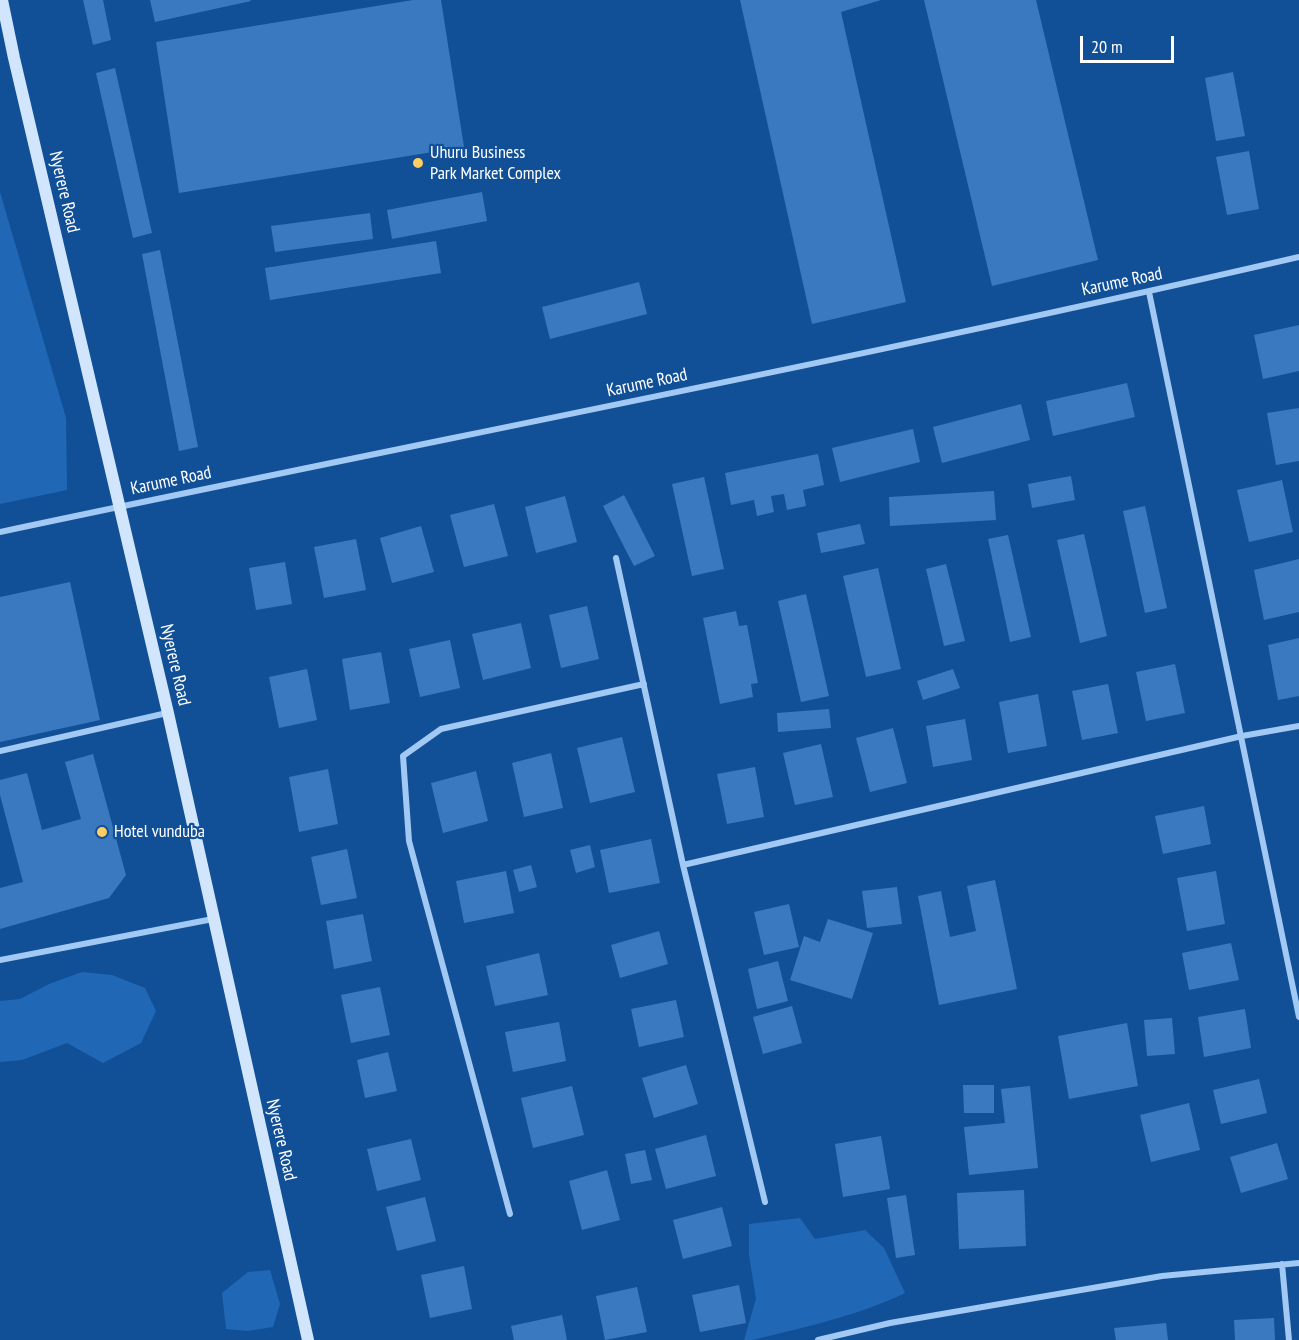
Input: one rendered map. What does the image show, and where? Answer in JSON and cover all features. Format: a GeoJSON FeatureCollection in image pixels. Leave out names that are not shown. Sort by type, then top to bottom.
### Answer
{"type":"FeatureCollection","features":[{"type":"Feature","properties":{"kind":"main road","name":"Nyerere Road"},"geometry":{"type":"LineString","coordinates":[[2,0],[168,713],[308,1340]]}},
{"type":"Feature","properties":{"kind":"street","name":"Karume Road"},"geometry":{"type":"LineString","coordinates":[[0,532],[588,411],[1149,292],[1299,257]]}},
{"type":"Feature","properties":{"kind":"street"},"geometry":{"type":"LineString","coordinates":[[1149,292],[1299,1017]]}},
{"type":"Feature","properties":{"kind":"street"},"geometry":{"type":"LineString","coordinates":[[616,558],[683,865],[765,1202]]}},
{"type":"Feature","properties":{"kind":"street"},"geometry":{"type":"LineString","coordinates":[[510,1214],[409,841],[403,756],[441,729],[644,684]]}},
{"type":"Feature","properties":{"kind":"street"},"geometry":{"type":"LineString","coordinates":[[0,751],[168,713]]}},
{"type":"Feature","properties":{"kind":"street"},"geometry":{"type":"LineString","coordinates":[[683,865],[1242,736],[1299,726]]}},
{"type":"Feature","properties":{"kind":"street"},"geometry":{"type":"LineString","coordinates":[[0,960],[213,920]]}},
{"type":"Feature","properties":{"kind":"street"},"geometry":{"type":"LineString","coordinates":[[818,1340],[890,1323],[1162,1276],[1299,1263]]}},
{"type":"Feature","properties":{"kind":"street"},"geometry":{"type":"LineString","coordinates":[[1282,1264],[1289,1340]]}},
{"type":"Feature","properties":{"kind":"shaded area"},"geometry":{"type":"Polygon","coordinates":[[[0,192],[66,418],[67,490],[0,504],[0,192]]]}},
{"type":"Feature","properties":{"kind":"shaded area"},"geometry":{"type":"Polygon","coordinates":[[[82,972],[112,975],[145,988],[156,1011],[141,1043],[103,1063],[67,1043],[22,1060],[0,1062],[0,1001],[20,999],[49,984],[82,972]]]}},
{"type":"Feature","properties":{"kind":"shaded area"},"geometry":{"type":"Polygon","coordinates":[[[800,1218],[815,1239],[865,1230],[884,1248],[905,1293],[831,1320],[753,1340],[744,1340],[756,1299],[749,1255],[749,1224],[800,1218]]]}},
{"type":"Feature","properties":{"kind":"shaded area"},"geometry":{"type":"Polygon","coordinates":[[[270,1270],[280,1304],[273,1327],[248,1331],[226,1329],[222,1293],[248,1272],[270,1270]]]}},
{"type":"Feature","properties":{"kind":"building"},"geometry":{"type":"Polygon","coordinates":[[[83,0],[103,0],[111,40],[93,45],[83,0]]]}},
{"type":"Feature","properties":{"kind":"building"},"geometry":{"type":"Polygon","coordinates":[[[150,0],[250,0],[251,1],[155,22],[150,0]]]}},
{"type":"Feature","properties":{"kind":"building"},"geometry":{"type":"Polygon","coordinates":[[[413,0],[441,0],[464,147],[179,193],[156,42],[413,0]]]}},
{"type":"Feature","properties":{"kind":"building"},"geometry":{"type":"Polygon","coordinates":[[[740,0],[881,0],[841,12],[906,302],[812,324],[740,0]]]}},
{"type":"Feature","properties":{"kind":"building"},"geometry":{"type":"Polygon","coordinates":[[[924,0],[1036,0],[1098,260],[992,286],[924,0]]]}},
{"type":"Feature","properties":{"kind":"building"},"geometry":{"type":"Polygon","coordinates":[[[115,68],[152,233],[133,238],[96,73],[115,68]]]}},
{"type":"Feature","properties":{"kind":"building"},"geometry":{"type":"Polygon","coordinates":[[[1233,72],[1245,136],[1216,141],[1205,78],[1233,72]]]}},
{"type":"Feature","properties":{"kind":"building"},"geometry":{"type":"Polygon","coordinates":[[[1249,151],[1259,209],[1227,215],[1216,157],[1249,151]]]}},
{"type":"Feature","properties":{"kind":"building"},"geometry":{"type":"Polygon","coordinates":[[[482,192],[487,221],[392,239],[387,210],[482,192]]]}},
{"type":"Feature","properties":{"kind":"building"},"geometry":{"type":"Polygon","coordinates":[[[370,213],[373,239],[275,252],[271,226],[370,213]]]}},
{"type":"Feature","properties":{"kind":"building"},"geometry":{"type":"Polygon","coordinates":[[[436,241],[441,273],[270,300],[265,268],[436,241]]]}},
{"type":"Feature","properties":{"kind":"building"},"geometry":{"type":"Polygon","coordinates":[[[160,250],[198,447],[179,451],[142,254],[160,250]]]}},
{"type":"Feature","properties":{"kind":"building"},"geometry":{"type":"Polygon","coordinates":[[[639,282],[647,314],[550,339],[542,307],[639,282]]]}},
{"type":"Feature","properties":{"kind":"building"},"geometry":{"type":"Polygon","coordinates":[[[1299,325],[1299,371],[1263,379],[1254,335],[1299,325]]]}},
{"type":"Feature","properties":{"kind":"building"},"geometry":{"type":"Polygon","coordinates":[[[1127,383],[1135,417],[1053,436],[1046,401],[1127,383]]]}},
{"type":"Feature","properties":{"kind":"building"},"geometry":{"type":"Polygon","coordinates":[[[1021,404],[1030,440],[942,463],[933,427],[1021,404]]]}},
{"type":"Feature","properties":{"kind":"building"},"geometry":{"type":"Polygon","coordinates":[[[1299,408],[1299,461],[1276,465],[1267,413],[1299,408]]]}},
{"type":"Feature","properties":{"kind":"building"},"geometry":{"type":"Polygon","coordinates":[[[913,429],[920,462],[840,482],[832,448],[913,429]]]}},
{"type":"Feature","properties":{"kind":"building"},"geometry":{"type":"Polygon","coordinates":[[[818,454],[824,485],[803,490],[806,506],[787,510],[784,494],[771,496],[774,512],[757,516],[754,500],[731,505],[725,473],[818,454]]]}},
{"type":"Feature","properties":{"kind":"building"},"geometry":{"type":"Polygon","coordinates":[[[1071,476],[1075,500],[1032,508],[1028,484],[1071,476]]]}},
{"type":"Feature","properties":{"kind":"building"},"geometry":{"type":"Polygon","coordinates":[[[704,477],[724,569],[692,576],[672,484],[704,477]]]}},
{"type":"Feature","properties":{"kind":"building"},"geometry":{"type":"Polygon","coordinates":[[[1282,480],[1293,532],[1249,542],[1237,490],[1282,480]]]}},
{"type":"Feature","properties":{"kind":"building"},"geometry":{"type":"Polygon","coordinates":[[[994,491],[996,520],[890,526],[889,497],[994,491]]]}},
{"type":"Feature","properties":{"kind":"building"},"geometry":{"type":"Polygon","coordinates":[[[624,495],[655,556],[634,566],[603,506],[624,495]]]}},
{"type":"Feature","properties":{"kind":"building"},"geometry":{"type":"Polygon","coordinates":[[[565,496],[577,542],[536,553],[525,507],[565,496]]]}},
{"type":"Feature","properties":{"kind":"building"},"geometry":{"type":"Polygon","coordinates":[[[494,504],[508,556],[464,567],[450,515],[494,504]]]}},
{"type":"Feature","properties":{"kind":"building"},"geometry":{"type":"Polygon","coordinates":[[[1145,506],[1167,608],[1145,613],[1123,511],[1145,506]]]}},
{"type":"Feature","properties":{"kind":"building"},"geometry":{"type":"Polygon","coordinates":[[[860,524],[865,544],[821,553],[817,533],[860,524]]]}},
{"type":"Feature","properties":{"kind":"building"},"geometry":{"type":"Polygon","coordinates":[[[421,526],[434,572],[392,583],[380,538],[421,526]]]}},
{"type":"Feature","properties":{"kind":"building"},"geometry":{"type":"Polygon","coordinates":[[[1084,534],[1107,636],[1080,643],[1057,540],[1084,534]]]}},
{"type":"Feature","properties":{"kind":"building"},"geometry":{"type":"Polygon","coordinates":[[[1008,535],[1031,637],[1010,642],[988,539],[1008,535]]]}},
{"type":"Feature","properties":{"kind":"building"},"geometry":{"type":"Polygon","coordinates":[[[356,539],[366,590],[324,598],[314,547],[356,539]]]}},
{"type":"Feature","properties":{"kind":"building"},"geometry":{"type":"Polygon","coordinates":[[[1299,559],[1299,612],[1264,620],[1254,570],[1299,559]]]}},
{"type":"Feature","properties":{"kind":"building"},"geometry":{"type":"Polygon","coordinates":[[[285,562],[292,604],[256,610],[249,568],[285,562]]]}},
{"type":"Feature","properties":{"kind":"building"},"geometry":{"type":"Polygon","coordinates":[[[946,564],[965,641],[944,646],[926,569],[946,564]]]}},
{"type":"Feature","properties":{"kind":"building"},"geometry":{"type":"Polygon","coordinates":[[[878,568],[901,669],[866,677],[843,576],[878,568]]]}},
{"type":"Feature","properties":{"kind":"building"},"geometry":{"type":"Polygon","coordinates":[[[70,582],[100,720],[0,742],[0,597],[70,582]]]}},
{"type":"Feature","properties":{"kind":"building"},"geometry":{"type":"Polygon","coordinates":[[[806,594],[829,696],[801,702],[778,601],[806,594]]]}},
{"type":"Feature","properties":{"kind":"building"},"geometry":{"type":"Polygon","coordinates":[[[587,606],[599,659],[561,668],[549,615],[587,606]]]}},
{"type":"Feature","properties":{"kind":"building"},"geometry":{"type":"Polygon","coordinates":[[[736,611],[739,626],[747,625],[758,683],[751,684],[753,697],[720,704],[703,618],[736,611]]]}},
{"type":"Feature","properties":{"kind":"building"},"geometry":{"type":"Polygon","coordinates":[[[521,623],[531,668],[483,680],[472,634],[521,623]]]}},
{"type":"Feature","properties":{"kind":"building"},"geometry":{"type":"Polygon","coordinates":[[[1299,638],[1299,696],[1278,700],[1268,645],[1299,638]]]}},
{"type":"Feature","properties":{"kind":"building"},"geometry":{"type":"Polygon","coordinates":[[[450,640],[460,688],[420,697],[409,649],[450,640]]]}},
{"type":"Feature","properties":{"kind":"building"},"geometry":{"type":"Polygon","coordinates":[[[381,652],[390,703],[350,710],[342,659],[381,652]]]}},
{"type":"Feature","properties":{"kind":"building"},"geometry":{"type":"Polygon","coordinates":[[[1175,664],[1185,713],[1146,721],[1136,672],[1175,664]]]}},
{"type":"Feature","properties":{"kind":"building"},"geometry":{"type":"Polygon","coordinates":[[[307,669],[317,720],[279,728],[269,677],[307,669]]]}},
{"type":"Feature","properties":{"kind":"building"},"geometry":{"type":"Polygon","coordinates":[[[953,669],[960,688],[923,700],[917,681],[953,669]]]}},
{"type":"Feature","properties":{"kind":"building"},"geometry":{"type":"Polygon","coordinates":[[[1108,684],[1118,733],[1082,740],[1072,691],[1108,684]]]}},
{"type":"Feature","properties":{"kind":"building"},"geometry":{"type":"Polygon","coordinates":[[[1038,694],[1047,746],[1008,753],[999,702],[1038,694]]]}},
{"type":"Feature","properties":{"kind":"building"},"geometry":{"type":"Polygon","coordinates":[[[829,709],[831,728],[778,732],[777,713],[829,709]]]}},
{"type":"Feature","properties":{"kind":"building"},"geometry":{"type":"Polygon","coordinates":[[[965,719],[972,760],[933,767],[926,726],[965,719]]]}},
{"type":"Feature","properties":{"kind":"building"},"geometry":{"type":"Polygon","coordinates":[[[893,728],[907,783],[870,792],[856,738],[893,728]]]}},
{"type":"Feature","properties":{"kind":"building"},"geometry":{"type":"Polygon","coordinates":[[[622,737],[635,792],[590,803],[577,748],[622,737]]]}},
{"type":"Feature","properties":{"kind":"building"},"geometry":{"type":"Polygon","coordinates":[[[821,744],[833,797],[795,805],[783,753],[821,744]]]}},
{"type":"Feature","properties":{"kind":"building"},"geometry":{"type":"Polygon","coordinates":[[[551,753],[563,808],[524,817],[512,763],[551,753]]]}},
{"type":"Feature","properties":{"kind":"building"},"geometry":{"type":"Polygon","coordinates":[[[93,754],[126,875],[109,898],[0,929],[0,888],[23,882],[0,795],[0,780],[27,773],[42,830],[81,819],[65,762],[93,754]]]}},
{"type":"Feature","properties":{"kind":"building"},"geometry":{"type":"Polygon","coordinates":[[[755,767],[764,817],[727,824],[717,774],[755,767]]]}},
{"type":"Feature","properties":{"kind":"building"},"geometry":{"type":"Polygon","coordinates":[[[328,769],[338,824],[299,832],[289,777],[328,769]]]}},
{"type":"Feature","properties":{"kind":"building"},"geometry":{"type":"Polygon","coordinates":[[[476,771],[488,821],[443,833],[431,783],[476,771]]]}},
{"type":"Feature","properties":{"kind":"building"},"geometry":{"type":"Polygon","coordinates":[[[1204,806],[1211,844],[1163,854],[1155,816],[1204,806]]]}},
{"type":"Feature","properties":{"kind":"building"},"geometry":{"type":"Polygon","coordinates":[[[651,839],[660,883],[609,893],[600,850],[651,839]]]}},
{"type":"Feature","properties":{"kind":"building"},"geometry":{"type":"Polygon","coordinates":[[[590,845],[595,867],[576,873],[570,850],[590,845]]]}},
{"type":"Feature","properties":{"kind":"building"},"geometry":{"type":"Polygon","coordinates":[[[347,849],[357,898],[321,905],[311,857],[347,849]]]}},
{"type":"Feature","properties":{"kind":"building"},"geometry":{"type":"Polygon","coordinates":[[[531,865],[537,887],[519,892],[513,870],[531,865]]]}},
{"type":"Feature","properties":{"kind":"building"},"geometry":{"type":"Polygon","coordinates":[[[506,871],[514,913],[464,923],[456,881],[506,871]]]}},
{"type":"Feature","properties":{"kind":"building"},"geometry":{"type":"Polygon","coordinates":[[[1216,871],[1225,924],[1187,931],[1177,878],[1216,871]]]}},
{"type":"Feature","properties":{"kind":"building"},"geometry":{"type":"Polygon","coordinates":[[[995,880],[1017,989],[939,1005],[918,896],[941,891],[950,937],[976,931],[967,886],[995,880]]]}},
{"type":"Feature","properties":{"kind":"building"},"geometry":{"type":"Polygon","coordinates":[[[897,887],[902,924],[867,928],[862,891],[897,887]]]}},
{"type":"Feature","properties":{"kind":"building"},"geometry":{"type":"Polygon","coordinates":[[[789,904],[799,947],[764,955],[754,912],[789,904]]]}},
{"type":"Feature","properties":{"kind":"building"},"geometry":{"type":"Polygon","coordinates":[[[363,914],[372,961],[334,969],[326,921],[363,914]]]}},
{"type":"Feature","properties":{"kind":"building"},"geometry":{"type":"Polygon","coordinates":[[[828,919],[873,933],[852,999],[790,980],[804,936],[820,942],[828,919]]]}},
{"type":"Feature","properties":{"kind":"building"},"geometry":{"type":"Polygon","coordinates":[[[659,931],[668,964],[620,978],[611,945],[659,931]]]}},
{"type":"Feature","properties":{"kind":"building"},"geometry":{"type":"Polygon","coordinates":[[[1231,943],[1239,980],[1189,990],[1182,953],[1231,943]]]}},
{"type":"Feature","properties":{"kind":"building"},"geometry":{"type":"Polygon","coordinates":[[[539,953],[548,995],[495,1006],[486,966],[539,953]]]}},
{"type":"Feature","properties":{"kind":"building"},"geometry":{"type":"Polygon","coordinates":[[[778,961],[788,1001],[757,1009],[748,969],[778,961]]]}},
{"type":"Feature","properties":{"kind":"building"},"geometry":{"type":"Polygon","coordinates":[[[380,987],[390,1035],[351,1043],[341,995],[380,987]]]}},
{"type":"Feature","properties":{"kind":"building"},"geometry":{"type":"Polygon","coordinates":[[[676,1000],[684,1037],[639,1047],[631,1009],[676,1000]]]}},
{"type":"Feature","properties":{"kind":"building"},"geometry":{"type":"Polygon","coordinates":[[[792,1006],[802,1043],[763,1054],[753,1017],[792,1006]]]}},
{"type":"Feature","properties":{"kind":"building"},"geometry":{"type":"Polygon","coordinates":[[[1245,1009],[1251,1048],[1204,1057],[1198,1017],[1245,1009]]]}},
{"type":"Feature","properties":{"kind":"building"},"geometry":{"type":"Polygon","coordinates":[[[1172,1018],[1175,1054],[1147,1056],[1144,1020],[1172,1018]]]}},
{"type":"Feature","properties":{"kind":"building"},"geometry":{"type":"Polygon","coordinates":[[[559,1022],[566,1061],[513,1072],[505,1032],[559,1022]]]}},
{"type":"Feature","properties":{"kind":"building"},"geometry":{"type":"Polygon","coordinates":[[[1127,1023],[1138,1086],[1069,1099],[1058,1036],[1127,1023]]]}},
{"type":"Feature","properties":{"kind":"building"},"geometry":{"type":"Polygon","coordinates":[[[388,1052],[397,1091],[365,1098],[357,1060],[388,1052]]]}},
{"type":"Feature","properties":{"kind":"building"},"geometry":{"type":"Polygon","coordinates":[[[686,1065],[698,1104],[654,1118],[642,1078],[686,1065]]]}},
{"type":"Feature","properties":{"kind":"building"},"geometry":{"type":"Polygon","coordinates":[[[1259,1079],[1267,1113],[1221,1124],[1213,1090],[1259,1079]]]}},
{"type":"Feature","properties":{"kind":"building"},"geometry":{"type":"Polygon","coordinates":[[[963,1085],[994,1085],[994,1113],[964,1113],[963,1085]]]}},
{"type":"Feature","properties":{"kind":"building"},"geometry":{"type":"Polygon","coordinates":[[[572,1086],[584,1135],[533,1148],[521,1098],[572,1086]]]}},
{"type":"Feature","properties":{"kind":"building"},"geometry":{"type":"Polygon","coordinates":[[[1030,1086],[1038,1168],[969,1175],[964,1127],[1005,1123],[1001,1089],[1030,1086]]]}},
{"type":"Feature","properties":{"kind":"building"},"geometry":{"type":"Polygon","coordinates":[[[1189,1103],[1200,1150],[1151,1162],[1140,1115],[1189,1103]]]}},
{"type":"Feature","properties":{"kind":"building"},"geometry":{"type":"Polygon","coordinates":[[[706,1135],[716,1176],[666,1189],[655,1149],[706,1135]]]}},
{"type":"Feature","properties":{"kind":"building"},"geometry":{"type":"Polygon","coordinates":[[[881,1136],[890,1189],[843,1197],[835,1144],[881,1136]]]}},
{"type":"Feature","properties":{"kind":"building"},"geometry":{"type":"Polygon","coordinates":[[[411,1139],[421,1180],[377,1191],[367,1149],[411,1139]]]}},
{"type":"Feature","properties":{"kind":"building"},"geometry":{"type":"Polygon","coordinates":[[[1277,1143],[1288,1179],[1241,1193],[1230,1157],[1277,1143]]]}},
{"type":"Feature","properties":{"kind":"building"},"geometry":{"type":"Polygon","coordinates":[[[645,1150],[652,1180],[631,1184],[625,1154],[645,1150]]]}},
{"type":"Feature","properties":{"kind":"building"},"geometry":{"type":"Polygon","coordinates":[[[607,1170],[620,1220],[582,1230],[569,1181],[607,1170]]]}},
{"type":"Feature","properties":{"kind":"building"},"geometry":{"type":"Polygon","coordinates":[[[1024,1190],[1026,1246],[959,1249],[957,1193],[1024,1190]]]}},
{"type":"Feature","properties":{"kind":"building"},"geometry":{"type":"Polygon","coordinates":[[[906,1195],[915,1255],[896,1258],[887,1198],[906,1195]]]}},
{"type":"Feature","properties":{"kind":"building"},"geometry":{"type":"Polygon","coordinates":[[[425,1197],[436,1241],[397,1251],[386,1207],[425,1197]]]}},
{"type":"Feature","properties":{"kind":"building"},"geometry":{"type":"Polygon","coordinates":[[[722,1207],[732,1246],[683,1259],[673,1220],[722,1207]]]}},
{"type":"Feature","properties":{"kind":"building"},"geometry":{"type":"Polygon","coordinates":[[[464,1266],[472,1309],[430,1318],[421,1275],[464,1266]]]}},
{"type":"Feature","properties":{"kind":"building"},"geometry":{"type":"Polygon","coordinates":[[[739,1285],[746,1323],[700,1332],[692,1295],[739,1285]]]}},
{"type":"Feature","properties":{"kind":"building"},"geometry":{"type":"Polygon","coordinates":[[[637,1287],[647,1332],[605,1340],[596,1296],[637,1287]]]}},
{"type":"Feature","properties":{"kind":"building"},"geometry":{"type":"Polygon","coordinates":[[[562,1315],[567,1340],[514,1340],[511,1326],[562,1315]]]}},
{"type":"Feature","properties":{"kind":"building"},"geometry":{"type":"Polygon","coordinates":[[[1274,1318],[1275,1340],[1235,1340],[1234,1320],[1274,1318]]]}},
{"type":"Feature","properties":{"kind":"building"},"geometry":{"type":"Polygon","coordinates":[[[1166,1323],[1168,1340],[1116,1340],[1114,1328],[1166,1323]]]}},
{"type":"Feature","properties":{"kind":"place","name":"Uhuru Business Park Market Complex"},"geometry":{"type":"Point","coordinates":[418,163]}},
{"type":"Feature","properties":{"kind":"place","name":"Hotel vunduba"},"geometry":{"type":"Point","coordinates":[102,832]}}]}
